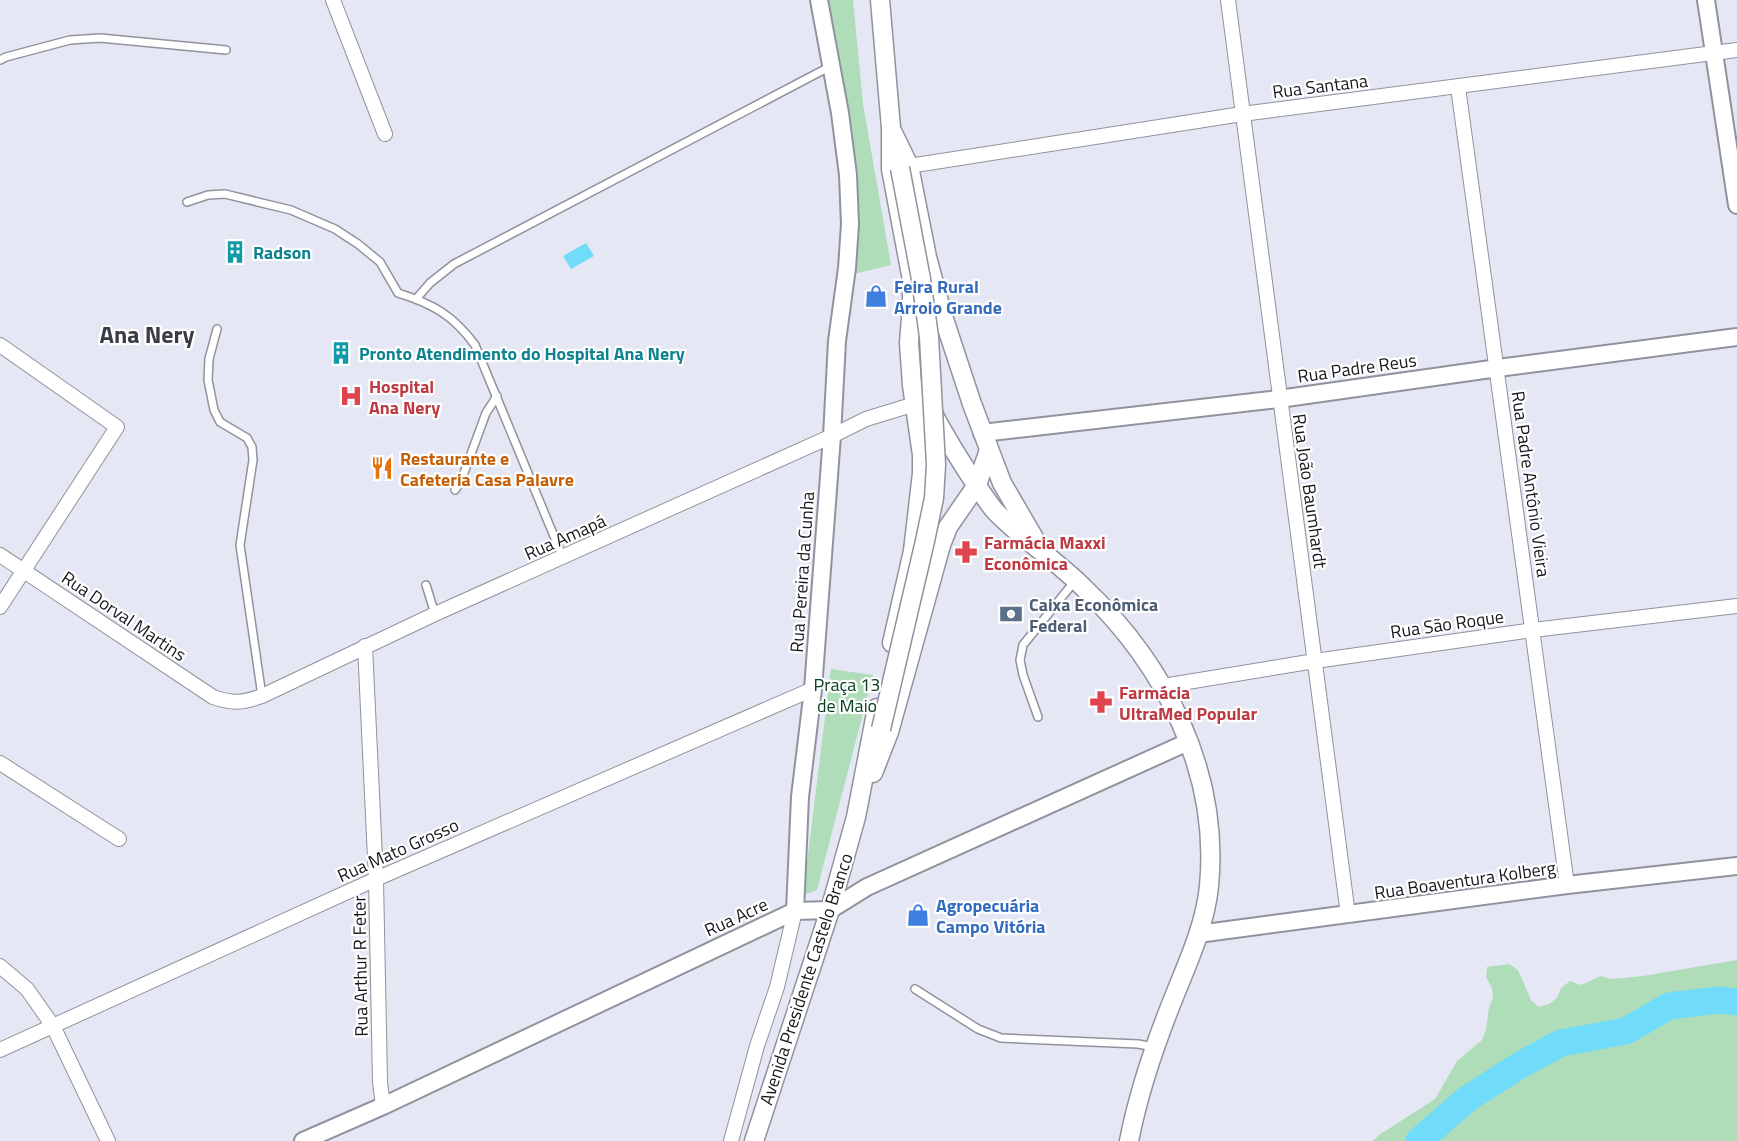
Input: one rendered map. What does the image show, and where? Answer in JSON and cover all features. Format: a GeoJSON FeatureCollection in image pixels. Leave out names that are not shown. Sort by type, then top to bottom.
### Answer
{"type":"FeatureCollection","features":[{"type":"Feature","properties":{"kind":"main road"},"geometry":{"type":"LineString","coordinates":[[880,0],[891,128],[905,167],[954,351],[988,450],[1006,491],[1041,550]]}},
{"type":"Feature","properties":{"kind":"main road","name":"Avenida Presidente Castelo Branco"},"geometry":{"type":"LineString","coordinates":[[754,1141],[830,910],[856,817],[873,728],[913,551],[922,455],[909,343],[912,280],[891,169],[891,128]]}},
{"type":"Feature","properties":{"kind":"main road"},"geometry":{"type":"LineString","coordinates":[[856,817],[880,729],[925,541],[936,465],[929,337],[905,167]]}},
{"type":"Feature","properties":{"kind":"main road"},"geometry":{"type":"LineString","coordinates":[[909,343],[924,339],[934,340],[949,345],[954,351]]}},
{"type":"Feature","properties":{"kind":"main road"},"geometry":{"type":"LineString","coordinates":[[911,372],[939,426],[994,509],[1021,535],[1076,580],[1137,646],[1163,686],[1200,772],[1210,840],[1209,887],[1198,934],[1154,1047],[1129,1141]]}},
{"type":"Feature","properties":{"kind":"main road","name":"Avenida Presidente Castelo Branco"},"geometry":{"type":"LineString","coordinates":[[856,817],[888,732],[941,545],[948,527],[976,485],[988,450]]}},
{"type":"Feature","properties":{"kind":"main road"},"geometry":{"type":"LineString","coordinates":[[922,473],[924,490],[929,500],[935,504],[980,505],[994,509]]}},
{"type":"Feature","properties":{"kind":"street"},"geometry":{"type":"LineString","coordinates":[[333,0],[385,134]]}},
{"type":"Feature","properties":{"kind":"street","name":"Rua Pereira da Cunha"},"geometry":{"type":"LineString","coordinates":[[731,1141],[757,1046],[777,987],[795,911],[800,797],[813,690],[837,341],[848,268],[850,224],[848,175],[840,113],[819,0]]}},
{"type":"Feature","properties":{"kind":"street","name":"Rua João Baumhardt"},"geometry":{"type":"LineString","coordinates":[[1228,0],[1348,915]]}},
{"type":"Feature","properties":{"kind":"street"},"geometry":{"type":"LineString","coordinates":[[1706,0],[1737,205]]}},
{"type":"Feature","properties":{"kind":"street","name":"Rua Santana"},"geometry":{"type":"LineString","coordinates":[[905,167],[1242,114],[1737,50]]}},
{"type":"Feature","properties":{"kind":"street","name":"Rua Padre Antônio Vieira"},"geometry":{"type":"LineString","coordinates":[[1458,87],[1568,885]]}},
{"type":"Feature","properties":{"kind":"street","name":"Rua Padre Reus"},"geometry":{"type":"LineString","coordinates":[[982,433],[1279,399],[1737,337]]}},
{"type":"Feature","properties":{"kind":"street"},"geometry":{"type":"LineString","coordinates":[[0,345],[117,426],[0,607]]}},
{"type":"Feature","properties":{"kind":"street","name":"Rua Amapá"},"geometry":{"type":"LineString","coordinates":[[230,703],[246,702],[262,696],[365,646],[866,419],[915,404]]}},
{"type":"Feature","properties":{"kind":"street","name":"Rua Dorval Martins"},"geometry":{"type":"LineString","coordinates":[[0,555],[213,697],[230,703]]}},
{"type":"Feature","properties":{"kind":"street","name":"Rua São Roque"},"geometry":{"type":"LineString","coordinates":[[1163,686],[1315,661],[1533,630],[1737,606]]}},
{"type":"Feature","properties":{"kind":"street","name":"Rua Arthur R Feter"},"geometry":{"type":"LineString","coordinates":[[365,646],[376,879],[380,1082],[383,1106]]}},
{"type":"Feature","properties":{"kind":"street","name":"Rua Mato Grosso"},"geometry":{"type":"LineString","coordinates":[[0,1050],[376,879],[813,690]]}},
{"type":"Feature","properties":{"kind":"street"},"geometry":{"type":"LineString","coordinates":[[830,910],[867,887],[1188,742]]}},
{"type":"Feature","properties":{"kind":"street"},"geometry":{"type":"LineString","coordinates":[[0,763],[119,839]]}},
{"type":"Feature","properties":{"kind":"street","name":"Rua Boaventura Kolberg"},"geometry":{"type":"LineString","coordinates":[[1198,934],[1568,885],[1737,866]]}},
{"type":"Feature","properties":{"kind":"street","name":"Rua Acre"},"geometry":{"type":"LineString","coordinates":[[303,1141],[383,1106],[795,911],[830,910]]}},
{"type":"Feature","properties":{"kind":"street"},"geometry":{"type":"LineString","coordinates":[[0,966],[27,988],[53,1026],[108,1141]]}},
{"type":"Feature","properties":{"kind":"lane"},"geometry":{"type":"LineString","coordinates":[[0,60],[70,40],[100,38],[226,50]]}},
{"type":"Feature","properties":{"kind":"lane"},"geometry":{"type":"LineString","coordinates":[[416,299],[430,283],[454,264],[831,66]]}},
{"type":"Feature","properties":{"kind":"lane"},"geometry":{"type":"LineString","coordinates":[[187,202],[208,195],[225,194],[291,210],[336,229],[380,262],[398,293],[416,299],[451,317],[474,345],[563,558]]}},
{"type":"Feature","properties":{"kind":"lane"},"geometry":{"type":"LineString","coordinates":[[217,329],[209,359],[208,380],[214,411],[220,422],[247,438],[252,447],[254,460],[240,545],[262,696]]}},
{"type":"Feature","properties":{"kind":"lane"},"geometry":{"type":"LineString","coordinates":[[455,489],[461,481],[486,412],[497,396]]}},
{"type":"Feature","properties":{"kind":"lane"},"geometry":{"type":"LineString","coordinates":[[1038,717],[1023,675],[1020,660],[1023,645],[1076,580]]}},
{"type":"Feature","properties":{"kind":"lane"},"geometry":{"type":"LineString","coordinates":[[426,585],[435,614]]}},
{"type":"Feature","properties":{"kind":"lane"},"geometry":{"type":"LineString","coordinates":[[915,989],[978,1029],[1001,1038],[1138,1044],[1154,1047]]}},
{"type":"Feature","properties":{"kind":"green space"},"geometry":{"type":"Polygon","coordinates":[[[828,0],[853,0],[863,104],[891,265],[854,274],[847,121],[828,0]]]}},
{"type":"Feature","properties":{"kind":"green space","name":"Praça 13 de Maio"},"geometry":{"type":"Polygon","coordinates":[[[831,669],[873,675],[817,890],[803,895],[831,669]]]}},
{"type":"Feature","properties":{"kind":"green space"},"geometry":{"type":"Polygon","coordinates":[[[1737,960],[1737,1141],[1373,1141],[1435,1099],[1457,1061],[1482,1040],[1493,997],[1492,988],[1486,977],[1487,967],[1509,964],[1518,970],[1531,1000],[1539,1007],[1557,998],[1561,988],[1570,981],[1581,985],[1601,976],[1611,979],[1643,976],[1737,960]]]}},
{"type":"Feature","properties":{"kind":"water"},"geometry":{"type":"Polygon","coordinates":[[[586,243],[594,256],[571,269],[563,256],[586,243]]]}},
{"type":"Feature","properties":{"kind":"waterway"},"geometry":{"type":"LineString","coordinates":[[1419,1141],[1467,1099],[1520,1065],[1561,1043],[1626,1031],[1669,1006],[1719,1000],[1737,1002]]}},
{"type":"Feature","properties":{"kind":"place","name":"Radson"},"geometry":{"type":"Point","coordinates":[235,252]}},
{"type":"Feature","properties":{"kind":"place","name":"Feira Rural Arroio Grande"},"geometry":{"type":"Point","coordinates":[876,296]}},
{"type":"Feature","properties":{"kind":"place","name":"Pronto Atendimento do Hospital Ana Nery"},"geometry":{"type":"Point","coordinates":[341,353]}},
{"type":"Feature","properties":{"kind":"place","name":"Hospital Ana Nery"},"geometry":{"type":"Point","coordinates":[351,396]}},
{"type":"Feature","properties":{"kind":"place","name":"Restaurante e Cafeteria Casa Palavre"},"geometry":{"type":"Point","coordinates":[382,468]}},
{"type":"Feature","properties":{"kind":"place","name":"Farmácia Maxxi Econômica"},"geometry":{"type":"Point","coordinates":[966,552]}},
{"type":"Feature","properties":{"kind":"place","name":"Caixa Econômica Federal"},"geometry":{"type":"Point","coordinates":[1011,614]}},
{"type":"Feature","properties":{"kind":"place","name":"Farmácia UltraMed Popular"},"geometry":{"type":"Point","coordinates":[1101,702]}},
{"type":"Feature","properties":{"kind":"place","name":"Agropecuária Campo Vitória"},"geometry":{"type":"Point","coordinates":[918,915]}},
{"type":"Feature","properties":{"kind":"district","name":"Ana Nery"},"geometry":{"type":"Point","coordinates":[147,334]}}]}
